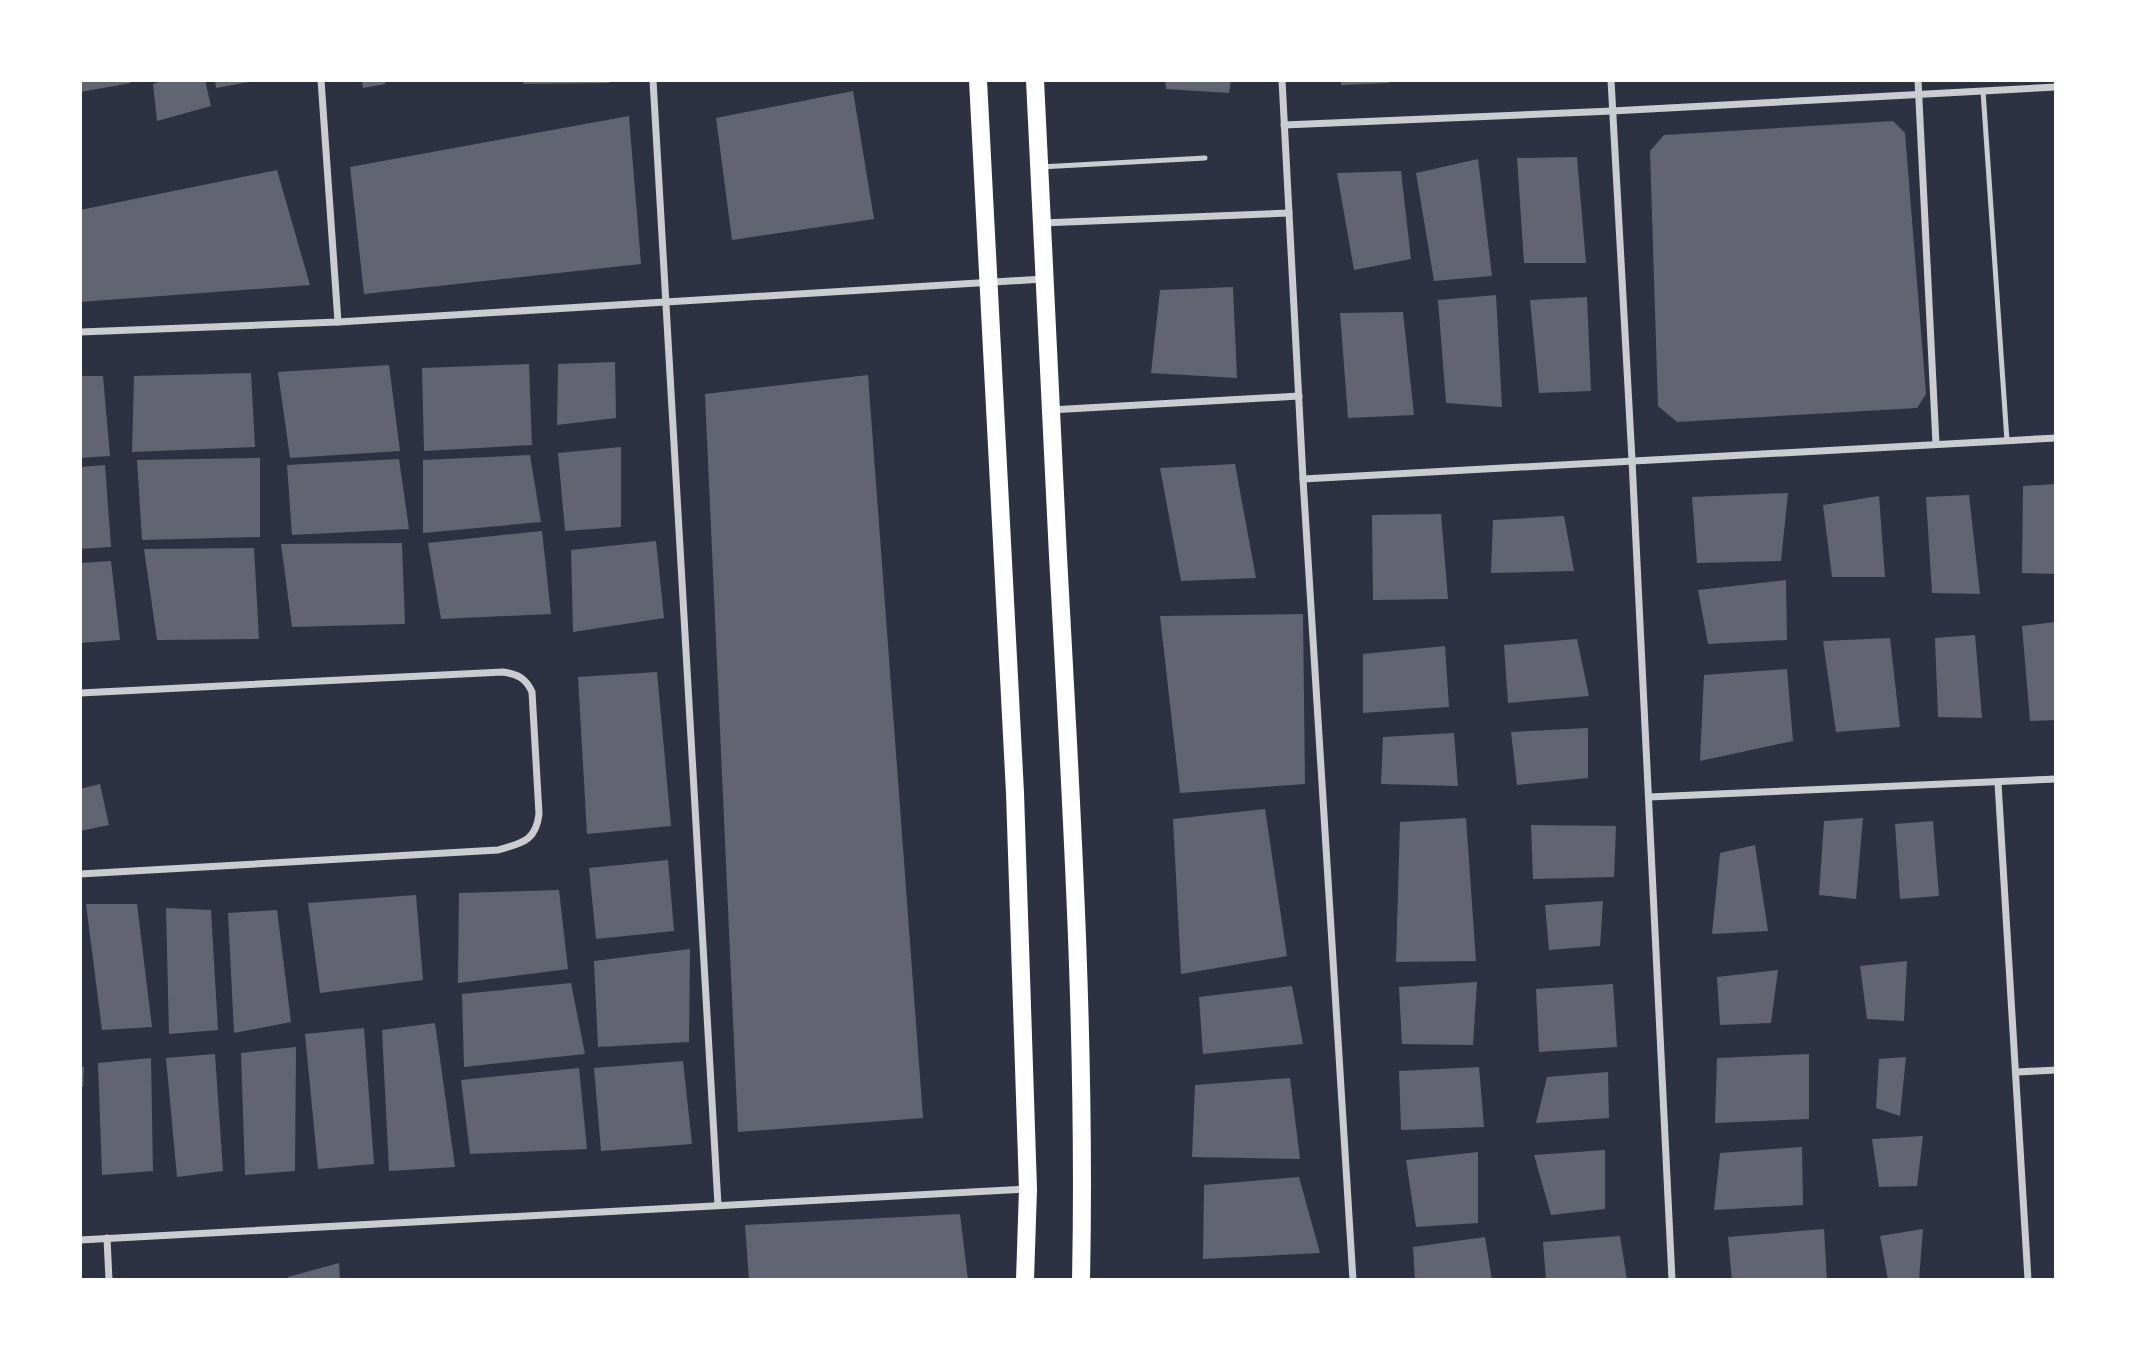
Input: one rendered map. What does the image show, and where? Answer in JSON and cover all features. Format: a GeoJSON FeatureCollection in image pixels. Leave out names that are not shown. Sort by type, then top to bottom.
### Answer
{"type":"FeatureCollection","features":[{"type":"Feature","properties":{"kind":"main road"},"geometry":{"type":"LineString","coordinates":[[978,80],[1015,793],[1028,1189],[1025,1279]]}},
{"type":"Feature","properties":{"kind":"main road"},"geometry":{"type":"LineString","coordinates":[[1035,80],[1071,789],[1083,1170],[1081,1279]]}},
{"type":"Feature","properties":{"kind":"street"},"geometry":{"type":"LineString","coordinates":[[321,80],[338,322]]}},
{"type":"Feature","properties":{"kind":"street"},"geometry":{"type":"LineString","coordinates":[[653,80],[718,1205]]}},
{"type":"Feature","properties":{"kind":"street"},"geometry":{"type":"LineString","coordinates":[[1282,80],[1303,479],[1353,1279]]}},
{"type":"Feature","properties":{"kind":"street"},"geometry":{"type":"LineString","coordinates":[[1611,80],[1672,1279]]}},
{"type":"Feature","properties":{"kind":"street"},"geometry":{"type":"LineString","coordinates":[[1918,80],[1936,444]]}},
{"type":"Feature","properties":{"kind":"street"},"geometry":{"type":"LineString","coordinates":[[1284,125],[1612,111],[2056,87]]}},
{"type":"Feature","properties":{"kind":"street"},"geometry":{"type":"LineString","coordinates":[[1041,223],[1289,213]]}},
{"type":"Feature","properties":{"kind":"street"},"geometry":{"type":"LineString","coordinates":[[80,332],[338,322],[1044,279]]}},
{"type":"Feature","properties":{"kind":"street"},"geometry":{"type":"LineString","coordinates":[[1050,410],[1299,396]]}},
{"type":"Feature","properties":{"kind":"street"},"geometry":{"type":"LineString","coordinates":[[1303,479],[2056,438]]}},
{"type":"Feature","properties":{"kind":"street"},"geometry":{"type":"LineString","coordinates":[[80,693],[503,672],[517,674],[528,682],[532,692],[539,814],[538,826],[533,835],[498,850],[80,874]]}},
{"type":"Feature","properties":{"kind":"street"},"geometry":{"type":"LineString","coordinates":[[1649,797],[2056,779]]}},
{"type":"Feature","properties":{"kind":"street"},"geometry":{"type":"LineString","coordinates":[[1998,783],[2028,1279]]}},
{"type":"Feature","properties":{"kind":"street"},"geometry":{"type":"LineString","coordinates":[[2017,1072],[2056,1070]]}},
{"type":"Feature","properties":{"kind":"street"},"geometry":{"type":"LineString","coordinates":[[80,1240],[1028,1189]]}},
{"type":"Feature","properties":{"kind":"street"},"geometry":{"type":"LineString","coordinates":[[107,1238],[109,1279]]}},
{"type":"Feature","properties":{"kind":"lane"},"geometry":{"type":"LineString","coordinates":[[1983,91],[2007,441]]}},
{"type":"Feature","properties":{"kind":"lane"},"geometry":{"type":"LineString","coordinates":[[1039,167],[1205,158]]}},
{"type":"Feature","properties":{"kind":"building"},"geometry":{"type":"Polygon","coordinates":[[[80,80],[130,80],[131,83],[80,92],[80,80]]]}},
{"type":"Feature","properties":{"kind":"building"},"geometry":{"type":"Polygon","coordinates":[[[165,80],[205,80],[211,106],[157,121],[153,84],[165,80]]]}},
{"type":"Feature","properties":{"kind":"building"},"geometry":{"type":"Polygon","coordinates":[[[215,80],[249,80],[249,82],[216,88],[215,80]]]}},
{"type":"Feature","properties":{"kind":"building"},"geometry":{"type":"Polygon","coordinates":[[[362,80],[385,80],[385,84],[363,88],[362,80]]]}},
{"type":"Feature","properties":{"kind":"building"},"geometry":{"type":"Polygon","coordinates":[[[524,80],[610,80],[610,83],[523,84],[524,80]]]}},
{"type":"Feature","properties":{"kind":"building"},"geometry":{"type":"Polygon","coordinates":[[[1165,80],[1231,80],[1229,93],[1166,89],[1165,80]]]}},
{"type":"Feature","properties":{"kind":"building"},"geometry":{"type":"Polygon","coordinates":[[[1341,80],[1389,80],[1389,83],[1341,85],[1341,80]]]}},
{"type":"Feature","properties":{"kind":"building"},"geometry":{"type":"Polygon","coordinates":[[[853,91],[874,219],[732,240],[716,118],[853,91]]]}},
{"type":"Feature","properties":{"kind":"building"},"geometry":{"type":"Polygon","coordinates":[[[629,116],[641,264],[364,294],[350,167],[629,116]]]}},
{"type":"Feature","properties":{"kind":"building"},"geometry":{"type":"Polygon","coordinates":[[[1893,121],[1905,133],[1926,394],[1917,408],[1677,422],[1658,406],[1650,151],[1664,135],[1893,121]]]}},
{"type":"Feature","properties":{"kind":"building"},"geometry":{"type":"Polygon","coordinates":[[[1577,157],[1586,263],[1524,263],[1517,158],[1577,157]]]}},
{"type":"Feature","properties":{"kind":"building"},"geometry":{"type":"Polygon","coordinates":[[[1478,159],[1492,276],[1434,281],[1416,173],[1478,159]]]}},
{"type":"Feature","properties":{"kind":"building"},"geometry":{"type":"Polygon","coordinates":[[[277,170],[310,285],[80,302],[80,210],[277,170]]]}},
{"type":"Feature","properties":{"kind":"building"},"geometry":{"type":"Polygon","coordinates":[[[1401,171],[1411,259],[1354,270],[1337,173],[1401,171]]]}},
{"type":"Feature","properties":{"kind":"building"},"geometry":{"type":"Polygon","coordinates":[[[1233,287],[1237,378],[1151,373],[1160,290],[1233,287]]]}},
{"type":"Feature","properties":{"kind":"building"},"geometry":{"type":"Polygon","coordinates":[[[1496,295],[1502,407],[1446,403],[1438,300],[1496,295]]]}},
{"type":"Feature","properties":{"kind":"building"},"geometry":{"type":"Polygon","coordinates":[[[1587,297],[1591,391],[1539,393],[1530,300],[1587,297]]]}},
{"type":"Feature","properties":{"kind":"building"},"geometry":{"type":"Polygon","coordinates":[[[1403,312],[1414,415],[1348,418],[1340,313],[1403,312]]]}},
{"type":"Feature","properties":{"kind":"building"},"geometry":{"type":"Polygon","coordinates":[[[615,362],[616,418],[557,425],[558,364],[615,362]]]}},
{"type":"Feature","properties":{"kind":"building"},"geometry":{"type":"Polygon","coordinates":[[[529,364],[532,445],[424,451],[422,368],[529,364]]]}},
{"type":"Feature","properties":{"kind":"building"},"geometry":{"type":"Polygon","coordinates":[[[389,365],[400,451],[290,458],[278,372],[389,365]]]}},
{"type":"Feature","properties":{"kind":"building"},"geometry":{"type":"Polygon","coordinates":[[[251,373],[255,447],[132,452],[134,376],[251,373]]]}},
{"type":"Feature","properties":{"kind":"building"},"geometry":{"type":"Polygon","coordinates":[[[868,375],[923,1118],[738,1132],[705,394],[868,375]]]}},
{"type":"Feature","properties":{"kind":"building"},"geometry":{"type":"Polygon","coordinates":[[[80,376],[103,376],[110,456],[80,458],[80,376]]]}},
{"type":"Feature","properties":{"kind":"building"},"geometry":{"type":"Polygon","coordinates":[[[621,447],[621,527],[565,531],[558,453],[621,447]]]}},
{"type":"Feature","properties":{"kind":"building"},"geometry":{"type":"Polygon","coordinates":[[[530,455],[541,522],[423,533],[423,460],[530,455]]]}},
{"type":"Feature","properties":{"kind":"building"},"geometry":{"type":"Polygon","coordinates":[[[260,458],[260,537],[142,540],[137,460],[260,458]]]}},
{"type":"Feature","properties":{"kind":"building"},"geometry":{"type":"Polygon","coordinates":[[[399,459],[409,529],[292,535],[287,465],[399,459]]]}},
{"type":"Feature","properties":{"kind":"building"},"geometry":{"type":"Polygon","coordinates":[[[1235,464],[1256,578],[1181,581],[1160,468],[1235,464]]]}},
{"type":"Feature","properties":{"kind":"building"},"geometry":{"type":"Polygon","coordinates":[[[105,465],[111,547],[80,549],[80,467],[105,465]]]}},
{"type":"Feature","properties":{"kind":"building"},"geometry":{"type":"Polygon","coordinates":[[[2056,484],[2056,574],[2022,573],[2023,486],[2056,484]]]}},
{"type":"Feature","properties":{"kind":"building"},"geometry":{"type":"Polygon","coordinates":[[[1788,493],[1781,561],[1697,563],[1692,497],[1788,493]]]}},
{"type":"Feature","properties":{"kind":"building"},"geometry":{"type":"Polygon","coordinates":[[[1969,495],[1980,594],[1932,593],[1926,497],[1969,495]]]}},
{"type":"Feature","properties":{"kind":"building"},"geometry":{"type":"Polygon","coordinates":[[[1879,496],[1885,577],[1832,577],[1823,505],[1879,496]]]}},
{"type":"Feature","properties":{"kind":"building"},"geometry":{"type":"Polygon","coordinates":[[[1441,514],[1448,599],[1373,600],[1372,515],[1441,514]]]}},
{"type":"Feature","properties":{"kind":"building"},"geometry":{"type":"Polygon","coordinates":[[[1564,516],[1574,571],[1491,573],[1493,520],[1564,516]]]}},
{"type":"Feature","properties":{"kind":"building"},"geometry":{"type":"Polygon","coordinates":[[[542,531],[551,614],[441,619],[428,543],[542,531]]]}},
{"type":"Feature","properties":{"kind":"building"},"geometry":{"type":"Polygon","coordinates":[[[656,541],[664,618],[573,632],[571,550],[656,541]]]}},
{"type":"Feature","properties":{"kind":"building"},"geometry":{"type":"Polygon","coordinates":[[[402,543],[405,624],[292,627],[281,544],[402,543]]]}},
{"type":"Feature","properties":{"kind":"building"},"geometry":{"type":"Polygon","coordinates":[[[254,548],[259,639],[157,640],[144,549],[254,548]]]}},
{"type":"Feature","properties":{"kind":"building"},"geometry":{"type":"Polygon","coordinates":[[[111,561],[120,640],[80,643],[80,563],[111,561]]]}},
{"type":"Feature","properties":{"kind":"building"},"geometry":{"type":"Polygon","coordinates":[[[1786,580],[1787,640],[1708,644],[1698,590],[1786,580]]]}},
{"type":"Feature","properties":{"kind":"building"},"geometry":{"type":"Polygon","coordinates":[[[1303,614],[1305,784],[1180,793],[1160,616],[1303,614]]]}},
{"type":"Feature","properties":{"kind":"building"},"geometry":{"type":"Polygon","coordinates":[[[2056,622],[2056,720],[2030,721],[2022,626],[2056,622]]]}},
{"type":"Feature","properties":{"kind":"building"},"geometry":{"type":"Polygon","coordinates":[[[1975,635],[1982,718],[1938,717],[1935,638],[1975,635]]]}},
{"type":"Feature","properties":{"kind":"building"},"geometry":{"type":"Polygon","coordinates":[[[1890,638],[1900,727],[1836,732],[1823,641],[1890,638]]]}},
{"type":"Feature","properties":{"kind":"building"},"geometry":{"type":"Polygon","coordinates":[[[1577,639],[1589,696],[1508,703],[1504,645],[1577,639]]]}},
{"type":"Feature","properties":{"kind":"building"},"geometry":{"type":"Polygon","coordinates":[[[1445,646],[1449,707],[1363,713],[1363,654],[1445,646]]]}},
{"type":"Feature","properties":{"kind":"building"},"geometry":{"type":"Polygon","coordinates":[[[1787,669],[1793,741],[1700,761],[1704,675],[1787,669]]]}},
{"type":"Feature","properties":{"kind":"building"},"geometry":{"type":"Polygon","coordinates":[[[657,672],[671,826],[587,834],[578,677],[657,672]]]}},
{"type":"Feature","properties":{"kind":"building"},"geometry":{"type":"Polygon","coordinates":[[[1588,728],[1588,778],[1517,785],[1511,732],[1588,728]]]}},
{"type":"Feature","properties":{"kind":"building"},"geometry":{"type":"Polygon","coordinates":[[[1454,733],[1458,786],[1381,784],[1383,737],[1454,733]]]}},
{"type":"Feature","properties":{"kind":"building"},"geometry":{"type":"Polygon","coordinates":[[[100,784],[109,825],[80,831],[80,789],[100,784]]]}},
{"type":"Feature","properties":{"kind":"building"},"geometry":{"type":"Polygon","coordinates":[[[1265,809],[1287,956],[1181,974],[1173,819],[1265,809]]]}},
{"type":"Feature","properties":{"kind":"building"},"geometry":{"type":"Polygon","coordinates":[[[1466,818],[1476,961],[1396,962],[1400,822],[1466,818]]]}},
{"type":"Feature","properties":{"kind":"building"},"geometry":{"type":"Polygon","coordinates":[[[1863,818],[1856,899],[1819,895],[1824,821],[1863,818]]]}},
{"type":"Feature","properties":{"kind":"building"},"geometry":{"type":"Polygon","coordinates":[[[1933,821],[1939,896],[1900,899],[1895,824],[1933,821]]]}},
{"type":"Feature","properties":{"kind":"building"},"geometry":{"type":"Polygon","coordinates":[[[1531,825],[1616,826],[1614,877],[1533,879],[1531,825]]]}},
{"type":"Feature","properties":{"kind":"building"},"geometry":{"type":"Polygon","coordinates":[[[1755,845],[1768,931],[1712,934],[1720,853],[1755,845]]]}},
{"type":"Feature","properties":{"kind":"building"},"geometry":{"type":"Polygon","coordinates":[[[668,860],[674,931],[596,939],[589,868],[668,860]]]}},
{"type":"Feature","properties":{"kind":"building"},"geometry":{"type":"Polygon","coordinates":[[[559,890],[568,969],[458,983],[459,893],[559,890]]]}},
{"type":"Feature","properties":{"kind":"building"},"geometry":{"type":"Polygon","coordinates":[[[416,895],[423,980],[320,993],[308,903],[416,895]]]}},
{"type":"Feature","properties":{"kind":"building"},"geometry":{"type":"Polygon","coordinates":[[[1603,901],[1600,946],[1549,950],[1545,905],[1603,901]]]}},
{"type":"Feature","properties":{"kind":"building"},"geometry":{"type":"Polygon","coordinates":[[[86,904],[137,904],[152,1027],[102,1030],[86,904]]]}},
{"type":"Feature","properties":{"kind":"building"},"geometry":{"type":"Polygon","coordinates":[[[166,908],[211,910],[218,1030],[169,1034],[166,908]]]}},
{"type":"Feature","properties":{"kind":"building"},"geometry":{"type":"Polygon","coordinates":[[[277,910],[291,1022],[234,1033],[228,913],[277,910]]]}},
{"type":"Feature","properties":{"kind":"building"},"geometry":{"type":"Polygon","coordinates":[[[690,949],[689,1042],[598,1047],[594,961],[690,949]]]}},
{"type":"Feature","properties":{"kind":"building"},"geometry":{"type":"Polygon","coordinates":[[[1907,961],[1904,1021],[1867,1019],[1860,966],[1907,961]]]}},
{"type":"Feature","properties":{"kind":"building"},"geometry":{"type":"Polygon","coordinates":[[[1778,970],[1771,1023],[1720,1025],[1717,977],[1778,970]]]}},
{"type":"Feature","properties":{"kind":"building"},"geometry":{"type":"Polygon","coordinates":[[[1477,982],[1473,1045],[1402,1044],[1399,987],[1477,982]]]}},
{"type":"Feature","properties":{"kind":"building"},"geometry":{"type":"Polygon","coordinates":[[[571,983],[585,1054],[464,1067],[462,994],[571,983]]]}},
{"type":"Feature","properties":{"kind":"building"},"geometry":{"type":"Polygon","coordinates":[[[1613,984],[1617,1047],[1539,1052],[1536,989],[1613,984]]]}},
{"type":"Feature","properties":{"kind":"building"},"geometry":{"type":"Polygon","coordinates":[[[1292,986],[1303,1044],[1203,1054],[1199,997],[1292,986]]]}},
{"type":"Feature","properties":{"kind":"building"},"geometry":{"type":"Polygon","coordinates":[[[435,1023],[455,1167],[389,1171],[382,1030],[435,1023]]]}},
{"type":"Feature","properties":{"kind":"building"},"geometry":{"type":"Polygon","coordinates":[[[364,1028],[374,1164],[318,1169],[305,1034],[364,1028]]]}},
{"type":"Feature","properties":{"kind":"building"},"geometry":{"type":"Polygon","coordinates":[[[296,1047],[295,1171],[245,1175],[241,1053],[296,1047]]]}},
{"type":"Feature","properties":{"kind":"building"},"geometry":{"type":"Polygon","coordinates":[[[215,1054],[223,1171],[177,1177],[166,1058],[215,1054]]]}},
{"type":"Feature","properties":{"kind":"building"},"geometry":{"type":"Polygon","coordinates":[[[1809,1054],[1809,1119],[1715,1123],[1717,1058],[1809,1054]]]}},
{"type":"Feature","properties":{"kind":"building"},"geometry":{"type":"Polygon","coordinates":[[[1906,1057],[1900,1116],[1876,1108],[1879,1059],[1906,1057]]]}},
{"type":"Feature","properties":{"kind":"building"},"geometry":{"type":"Polygon","coordinates":[[[151,1058],[153,1171],[102,1175],[98,1063],[151,1058]]]}},
{"type":"Feature","properties":{"kind":"building"},"geometry":{"type":"Polygon","coordinates":[[[683,1061],[692,1144],[601,1151],[594,1068],[683,1061]]]}},
{"type":"Feature","properties":{"kind":"building"},"geometry":{"type":"Polygon","coordinates":[[[80,1067],[84,1067],[83,1087],[80,1087],[80,1067]]]}},
{"type":"Feature","properties":{"kind":"building"},"geometry":{"type":"Polygon","coordinates":[[[1479,1067],[1484,1127],[1401,1130],[1399,1071],[1479,1067]]]}},
{"type":"Feature","properties":{"kind":"building"},"geometry":{"type":"Polygon","coordinates":[[[579,1068],[587,1149],[470,1154],[461,1080],[579,1068]]]}},
{"type":"Feature","properties":{"kind":"building"},"geometry":{"type":"Polygon","coordinates":[[[1608,1072],[1609,1118],[1536,1123],[1547,1077],[1608,1072]]]}},
{"type":"Feature","properties":{"kind":"building"},"geometry":{"type":"Polygon","coordinates":[[[1290,1078],[1300,1159],[1192,1157],[1195,1085],[1290,1078]]]}},
{"type":"Feature","properties":{"kind":"building"},"geometry":{"type":"Polygon","coordinates":[[[1923,1136],[1917,1186],[1879,1187],[1872,1139],[1923,1136]]]}},
{"type":"Feature","properties":{"kind":"building"},"geometry":{"type":"Polygon","coordinates":[[[1802,1147],[1803,1205],[1714,1210],[1720,1153],[1802,1147]]]}},
{"type":"Feature","properties":{"kind":"building"},"geometry":{"type":"Polygon","coordinates":[[[1605,1150],[1605,1209],[1551,1215],[1534,1155],[1605,1150]]]}},
{"type":"Feature","properties":{"kind":"building"},"geometry":{"type":"Polygon","coordinates":[[[1478,1152],[1478,1223],[1416,1227],[1406,1160],[1478,1152]]]}},
{"type":"Feature","properties":{"kind":"building"},"geometry":{"type":"Polygon","coordinates":[[[1299,1177],[1320,1253],[1203,1259],[1204,1185],[1299,1177]]]}},
{"type":"Feature","properties":{"kind":"building"},"geometry":{"type":"Polygon","coordinates":[[[960,1214],[968,1280],[749,1280],[745,1225],[960,1214]]]}},
{"type":"Feature","properties":{"kind":"building"},"geometry":{"type":"Polygon","coordinates":[[[1824,1229],[1827,1280],[1732,1280],[1728,1237],[1824,1229]]]}},
{"type":"Feature","properties":{"kind":"building"},"geometry":{"type":"Polygon","coordinates":[[[1923,1229],[1919,1280],[1888,1280],[1880,1236],[1923,1229]]]}},
{"type":"Feature","properties":{"kind":"building"},"geometry":{"type":"Polygon","coordinates":[[[1620,1236],[1627,1280],[1546,1280],[1543,1242],[1620,1236]]]}},
{"type":"Feature","properties":{"kind":"building"},"geometry":{"type":"Polygon","coordinates":[[[1485,1237],[1492,1280],[1415,1280],[1413,1247],[1485,1237]]]}},
{"type":"Feature","properties":{"kind":"building"},"geometry":{"type":"Polygon","coordinates":[[[339,1263],[340,1280],[288,1280],[288,1277],[339,1263]]]}}]}
